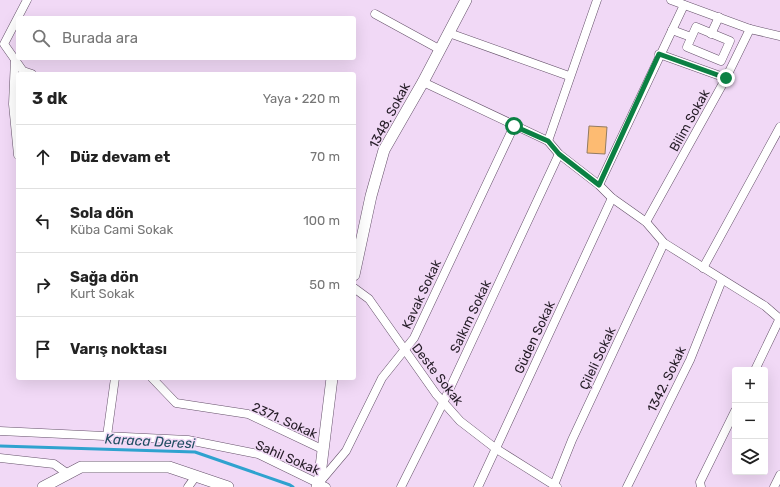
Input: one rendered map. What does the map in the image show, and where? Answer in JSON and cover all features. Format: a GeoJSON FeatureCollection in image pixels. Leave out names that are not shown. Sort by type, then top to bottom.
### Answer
{"type":"FeatureCollection","features":[{"type":"Feature","properties":{"kind":"street"},"geometry":{"type":"LineString","coordinates":[[18,16],[27,0]]}},
{"type":"Feature","properties":{"kind":"street","name":"1348. Sokak"},"geometry":{"type":"LineString","coordinates":[[356,266],[384,150],[423,82],[466,0]]}},
{"type":"Feature","properties":{"kind":"street"},"geometry":{"type":"LineString","coordinates":[[548,141],[597,0]]}},
{"type":"Feature","properties":{"kind":"street"},"geometry":{"type":"LineString","coordinates":[[671,0],[750,28],[780,36]]}},
{"type":"Feature","properties":{"kind":"street"},"geometry":{"type":"LineString","coordinates":[[599,185],[659,54],[684,5]]}},
{"type":"Feature","properties":{"kind":"street"},"geometry":{"type":"LineString","coordinates":[[375,14],[439,49]]}},
{"type":"Feature","properties":{"kind":"street"},"geometry":{"type":"LineString","coordinates":[[712,34],[719,17]]}},
{"type":"Feature","properties":{"kind":"street"},"geometry":{"type":"LineString","coordinates":[[16,19],[2,43],[23,71],[26,72]]}},
{"type":"Feature","properties":{"kind":"street"},"geometry":{"type":"LineString","coordinates":[[696,27],[712,34],[730,41],[721,61],[687,47],[696,27]]}},
{"type":"Feature","properties":{"kind":"street","name":"Bilim Sokak"},"geometry":{"type":"LineString","coordinates":[[646,222],[726,78],[750,28]]}},
{"type":"Feature","properties":{"kind":"street"},"geometry":{"type":"LineString","coordinates":[[672,30],[691,37]]}},
{"type":"Feature","properties":{"kind":"street"},"geometry":{"type":"LineString","coordinates":[[448,33],[570,76]]}},
{"type":"Feature","properties":{"kind":"street"},"geometry":{"type":"LineString","coordinates":[[725,52],[736,57]]}},
{"type":"Feature","properties":{"kind":"street"},"geometry":{"type":"LineString","coordinates":[[695,67],[702,53]]}},
{"type":"Feature","properties":{"kind":"street"},"geometry":{"type":"LineString","coordinates":[[659,54],[726,78]]}},
{"type":"Feature","properties":{"kind":"street"},"geometry":{"type":"LineString","coordinates":[[15,59],[13,104],[16,135]]}},
{"type":"Feature","properties":{"kind":"street"},"geometry":{"type":"LineString","coordinates":[[423,82],[548,141],[559,154],[599,185],[612,198],[646,222],[664,243],[765,306],[780,319],[756,367]]}},
{"type":"Feature","properties":{"kind":"street","name":"Kavak Sokak"},"geometry":{"type":"LineString","coordinates":[[321,486],[346,451],[382,378],[414,338],[514,126]]}},
{"type":"Feature","properties":{"kind":"street"},"geometry":{"type":"LineString","coordinates":[[703,268],[780,128]]}},
{"type":"Feature","properties":{"kind":"street","name":"Salkım Sokak"},"geometry":{"type":"LineString","coordinates":[[401,487],[443,402],[559,154]]}},
{"type":"Feature","properties":{"kind":"street","name":"Güden Sokak"},"geometry":{"type":"LineString","coordinates":[[478,487],[612,198]]}},
{"type":"Feature","properties":{"kind":"street","name":"Çileli Sokak"},"geometry":{"type":"LineString","coordinates":[[556,486],[572,440],[664,243]]}},
{"type":"Feature","properties":{"kind":"street","name":"1342. Sokak"},"geometry":{"type":"LineString","coordinates":[[627,487],[690,360],[722,280]]}},
{"type":"Feature","properties":{"kind":"street","name":"Deste Sokak"},"geometry":{"type":"LineString","coordinates":[[356,289],[369,299],[436,394],[460,421],[496,448],[556,486]]}},
{"type":"Feature","properties":{"kind":"street"},"geometry":{"type":"LineString","coordinates":[[107,436],[115,380]]}},
{"type":"Feature","properties":{"kind":"street","name":"2371. Sokak"},"geometry":{"type":"LineString","coordinates":[[154,380],[176,403],[248,414],[324,450]]}},
{"type":"Feature","properties":{"kind":"street"},"geometry":{"type":"LineString","coordinates":[[321,486],[332,380]]}},
{"type":"Feature","properties":{"kind":"street"},"geometry":{"type":"LineString","coordinates":[[700,487],[700,482],[732,417]]}},
{"type":"Feature","properties":{"kind":"street","name":"Sahil Sokak"},"geometry":{"type":"LineString","coordinates":[[0,431],[188,440],[258,454],[321,486]]}},
{"type":"Feature","properties":{"kind":"street"},"geometry":{"type":"LineString","coordinates":[[0,458],[54,464],[68,474]]}},
{"type":"Feature","properties":{"kind":"street"},"geometry":{"type":"LineString","coordinates":[[43,487],[81,467],[169,467],[228,487]]}},
{"type":"Feature","properties":{"kind":"street"},"geometry":{"type":"LineString","coordinates":[[774,487],[780,475]]}},
{"type":"Feature","properties":{"kind":"street"},"geometry":{"type":"LineString","coordinates":[[188,487],[196,476]]}},
{"type":"Feature","properties":{"kind":"building"},"geometry":{"type":"Polygon","coordinates":[[[589,126],[607,127],[605,154],[587,153],[589,126]]]}},
{"type":"Feature","properties":{"kind":"waterway","name":"Karaca Deresi"},"geometry":{"type":"LineString","coordinates":[[0,446],[195,452],[293,487]]}},
{"type":"Feature","properties":{"kind":"route"},"geometry":{"type":"LineString","coordinates":[[514,126],[548,141],[559,154],[599,185],[659,54],[726,78]]}}]}
